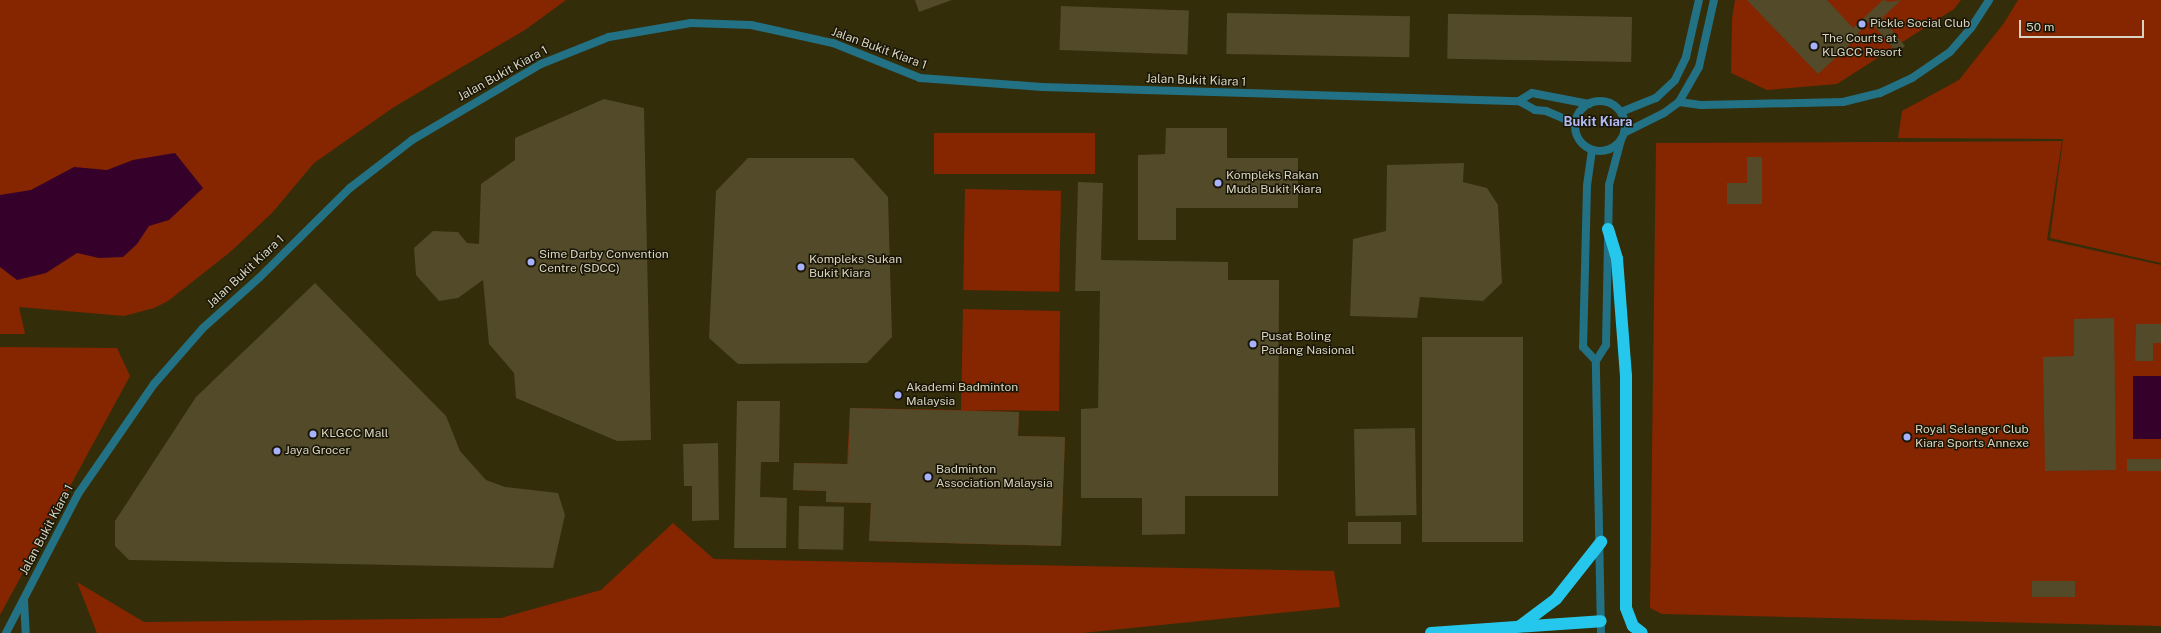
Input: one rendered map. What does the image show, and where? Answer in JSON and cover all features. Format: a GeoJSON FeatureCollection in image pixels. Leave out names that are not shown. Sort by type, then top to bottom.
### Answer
{"type":"FeatureCollection","features":[{"type":"Feature","properties":{"kind":"highway"},"geometry":{"type":"LineString","coordinates":[[1608,229],[1617,259],[1626,376],[1626,608],[1633,626],[1642,633]]}},
{"type":"Feature","properties":{"kind":"highway"},"geometry":{"type":"LineString","coordinates":[[1520,626],[1556,599],[1601,542]]}},
{"type":"Feature","properties":{"kind":"highway"},"geometry":{"type":"LineString","coordinates":[[1431,633],[1520,626],[1601,627]]}},
{"type":"Feature","properties":{"kind":"street"},"geometry":{"type":"LineString","coordinates":[[1621,112],[1656,98],[1675,80],[1686,57],[1699,0]]}},
{"type":"Feature","properties":{"kind":"street"},"geometry":{"type":"LineString","coordinates":[[1601,627],[1601,542],[1596,362],[1606,345],[1609,185],[1623,137],[1624,118],[1621,112],[1610,103],[1596,101],[1589,104],[1578,116],[1576,124],[1579,139],[1592,150],[1608,150],[1623,137],[1664,113],[1679,102],[1699,67],[1714,0]]}},
{"type":"Feature","properties":{"kind":"street"},"geometry":{"type":"LineString","coordinates":[[1679,102],[1701,105],[1843,102],[1880,94],[1912,78],[1950,52],[1971,28],[1989,0]]}},
{"type":"Feature","properties":{"kind":"street","name":"Jalan Bukit Kiara 1"},"geometry":{"type":"LineString","coordinates":[[6,633],[78,494],[154,384],[203,328],[260,277],[350,188],[412,140],[541,64],[609,37],[691,23],[750,25],[833,43],[920,78],[1042,87],[1519,101],[1535,110],[1546,112],[1576,124]]}},
{"type":"Feature","properties":{"kind":"street","name":"Jalan Bukit Kiara 1"},"geometry":{"type":"LineString","coordinates":[[1519,101],[1532,93],[1545,93],[1589,104]]}},
{"type":"Feature","properties":{"kind":"street"},"geometry":{"type":"LineString","coordinates":[[1592,150],[1587,186],[1584,347],[1596,362]]}},
{"type":"Feature","properties":{"kind":"street"},"geometry":{"type":"LineString","coordinates":[[24,600],[26,633]]}},
{"type":"Feature","properties":{"kind":"shaded area"},"geometry":{"type":"Polygon","coordinates":[[[0,0],[566,0],[525,30],[394,107],[314,163],[272,213],[229,253],[168,301],[154,308],[124,316],[19,307],[25,334],[0,334],[0,0]]]}},
{"type":"Feature","properties":{"kind":"shaded area","name":"The Courts at KLGCC Resort"},"geometry":{"type":"Polygon","coordinates":[[[1735,0],[1961,0],[1954,9],[1837,84],[1767,90],[1731,73],[1732,19],[1735,0]]]}},
{"type":"Feature","properties":{"kind":"shaded area"},"geometry":{"type":"Polygon","coordinates":[[[2018,0],[2161,0],[2161,263],[2050,238],[2063,139],[1898,138],[1902,111],[1959,80],[2004,23],[2018,0]]]}},
{"type":"Feature","properties":{"kind":"shaded area"},"geometry":{"type":"Polygon","coordinates":[[[934,133],[1095,133],[1095,174],[934,174],[934,133]]]}},
{"type":"Feature","properties":{"kind":"shaded area","name":"Royal Selangor Club Kiara Sports Annexe"},"geometry":{"type":"Polygon","coordinates":[[[2062,141],[2047,240],[2161,265],[2161,626],[1662,614],[1650,608],[1656,143],[2062,141]]]}},
{"type":"Feature","properties":{"kind":"shaded area"},"geometry":{"type":"Polygon","coordinates":[[[175,153],[203,188],[169,220],[149,226],[137,244],[123,257],[99,258],[77,253],[46,273],[17,280],[0,267],[0,195],[31,190],[74,167],[107,170],[133,160],[175,153]]]}},
{"type":"Feature","properties":{"kind":"shaded area"},"geometry":{"type":"Polygon","coordinates":[[[965,189],[1061,191],[1059,292],[963,290],[965,189]]]}},
{"type":"Feature","properties":{"kind":"shaded area","name":"Badminton Association Malaysia"},"geometry":{"type":"Polygon","coordinates":[[[963,309],[1060,311],[1059,411],[968,410],[1019,412],[1018,436],[1065,437],[1061,546],[869,541],[871,503],[826,502],[826,491],[793,490],[794,463],[847,464],[850,408],[961,410],[963,309]]]}},
{"type":"Feature","properties":{"kind":"shaded area"},"geometry":{"type":"Polygon","coordinates":[[[0,347],[117,348],[130,376],[0,615],[0,347]]]}},
{"type":"Feature","properties":{"kind":"shaded area"},"geometry":{"type":"Polygon","coordinates":[[[2133,376],[2161,376],[2161,439],[2133,439],[2133,376]]]}},
{"type":"Feature","properties":{"kind":"shaded area"},"geometry":{"type":"Polygon","coordinates":[[[673,523],[714,559],[1334,571],[1340,607],[1082,633],[97,633],[77,582],[144,622],[501,618],[601,590],[673,523]]]}},
{"type":"Feature","properties":{"kind":"building"},"geometry":{"type":"Polygon","coordinates":[[[915,0],[952,0],[919,12],[915,0]]]}},
{"type":"Feature","properties":{"kind":"building"},"geometry":{"type":"Polygon","coordinates":[[[1747,0],[1827,0],[1853,28],[1883,0],[1890,2],[1901,0],[1882,18],[1905,46],[1897,53],[1870,21],[1858,33],[1860,35],[1818,74],[1747,0]]]}},
{"type":"Feature","properties":{"kind":"building"},"geometry":{"type":"Polygon","coordinates":[[[1061,6],[1189,10],[1187,54],[1059,50],[1061,6]]]}},
{"type":"Feature","properties":{"kind":"building"},"geometry":{"type":"Polygon","coordinates":[[[1227,13],[1410,16],[1409,57],[1226,54],[1227,13]]]}},
{"type":"Feature","properties":{"kind":"building"},"geometry":{"type":"Polygon","coordinates":[[[1448,14],[1632,17],[1631,62],[1447,59],[1448,14]]]}},
{"type":"Feature","properties":{"kind":"building","name":"Sime Darby Convention Centre (SDCC)"},"geometry":{"type":"Polygon","coordinates":[[[604,99],[644,108],[651,440],[617,441],[516,398],[514,373],[489,344],[483,280],[458,298],[439,301],[416,275],[414,248],[433,231],[458,232],[467,243],[479,244],[481,184],[515,160],[515,138],[604,99]]]}},
{"type":"Feature","properties":{"kind":"building","name":"Kompleks Rakan Muda Bukit Kiara"},"geometry":{"type":"Polygon","coordinates":[[[1166,128],[1227,128],[1227,158],[1298,158],[1298,208],[1176,208],[1176,240],[1138,240],[1138,155],[1165,154],[1166,128]]]}},
{"type":"Feature","properties":{"kind":"building"},"geometry":{"type":"Polygon","coordinates":[[[1747,157],[1762,157],[1762,204],[1727,204],[1727,183],[1747,183],[1747,157]]]}},
{"type":"Feature","properties":{"kind":"building","name":"Kompleks Sukan Bukit Kiara"},"geometry":{"type":"Polygon","coordinates":[[[748,158],[853,158],[888,197],[892,337],[867,363],[738,364],[709,338],[716,191],[748,158]]]}},
{"type":"Feature","properties":{"kind":"building"},"geometry":{"type":"Polygon","coordinates":[[[1464,163],[1463,182],[1487,188],[1498,205],[1502,283],[1483,301],[1420,297],[1417,318],[1350,316],[1353,239],[1386,231],[1387,165],[1464,163]]]}},
{"type":"Feature","properties":{"kind":"building"},"geometry":{"type":"Polygon","coordinates":[[[1078,182],[1103,183],[1101,260],[1228,262],[1228,280],[1279,280],[1278,496],[1185,496],[1185,534],[1142,535],[1142,498],[1081,498],[1081,409],[1098,408],[1100,291],[1075,291],[1078,182]]]}},
{"type":"Feature","properties":{"kind":"building","name":"KLGCC Mall"},"geometry":{"type":"Polygon","coordinates":[[[315,283],[446,416],[460,451],[486,480],[505,487],[558,493],[565,515],[553,568],[129,560],[115,546],[115,521],[196,397],[315,283]]]}},
{"type":"Feature","properties":{"kind":"building"},"geometry":{"type":"Polygon","coordinates":[[[2114,318],[2116,470],[2045,471],[2043,357],[2074,356],[2074,319],[2114,318]]]}},
{"type":"Feature","properties":{"kind":"building"},"geometry":{"type":"Polygon","coordinates":[[[2136,324],[2161,324],[2161,343],[2153,343],[2153,361],[2135,361],[2136,324]]]}},
{"type":"Feature","properties":{"kind":"building"},"geometry":{"type":"Polygon","coordinates":[[[1422,337],[1523,337],[1523,542],[1422,542],[1422,337]]]}},
{"type":"Feature","properties":{"kind":"building"},"geometry":{"type":"Polygon","coordinates":[[[737,401],[780,401],[779,462],[761,462],[760,497],[787,498],[786,548],[734,548],[737,401]]]}},
{"type":"Feature","properties":{"kind":"building","name":"Badminton Association Malaysia"},"geometry":{"type":"Polygon","coordinates":[[[850,408],[1019,412],[1018,436],[1065,437],[1061,546],[869,541],[871,503],[826,502],[826,491],[793,490],[794,463],[848,464],[850,408]]]}},
{"type":"Feature","properties":{"kind":"building"},"geometry":{"type":"Polygon","coordinates":[[[1415,428],[1417,515],[1356,516],[1354,429],[1415,428]]]}},
{"type":"Feature","properties":{"kind":"building"},"geometry":{"type":"Polygon","coordinates":[[[718,443],[719,520],[692,521],[692,486],[684,486],[683,444],[718,443]]]}},
{"type":"Feature","properties":{"kind":"building"},"geometry":{"type":"Polygon","coordinates":[[[2127,459],[2161,459],[2161,471],[2127,471],[2127,459]]]}},
{"type":"Feature","properties":{"kind":"building"},"geometry":{"type":"Polygon","coordinates":[[[799,506],[844,507],[843,550],[798,549],[799,506]]]}},
{"type":"Feature","properties":{"kind":"building"},"geometry":{"type":"Polygon","coordinates":[[[1348,522],[1401,522],[1401,544],[1348,544],[1348,522]]]}},
{"type":"Feature","properties":{"kind":"building"},"geometry":{"type":"Polygon","coordinates":[[[2032,581],[2075,581],[2075,597],[2032,597],[2032,581]]]}},
{"type":"Feature","properties":{"kind":"place","name":"Pickle Social Club"},"geometry":{"type":"Point","coordinates":[1862,24]}},
{"type":"Feature","properties":{"kind":"place","name":"The Courts at KLGCC Resort"},"geometry":{"type":"Point","coordinates":[1814,46]}},
{"type":"Feature","properties":{"kind":"place","name":"Kompleks Rakan Muda Bukit Kiara"},"geometry":{"type":"Point","coordinates":[1218,183]}},
{"type":"Feature","properties":{"kind":"place","name":"Sime Darby Convention Centre (SDCC)"},"geometry":{"type":"Point","coordinates":[531,262]}},
{"type":"Feature","properties":{"kind":"place","name":"Kompleks Sukan Bukit Kiara"},"geometry":{"type":"Point","coordinates":[801,267]}},
{"type":"Feature","properties":{"kind":"place","name":"Pusat Boling Padang Nasional"},"geometry":{"type":"Point","coordinates":[1253,344]}},
{"type":"Feature","properties":{"kind":"place","name":"Akademi Badminton Malaysia"},"geometry":{"type":"Point","coordinates":[898,395]}},
{"type":"Feature","properties":{"kind":"place","name":"KLGCC Mall"},"geometry":{"type":"Point","coordinates":[313,434]}},
{"type":"Feature","properties":{"kind":"place","name":"Royal Selangor Club Kiara Sports Annexe"},"geometry":{"type":"Point","coordinates":[1907,437]}},
{"type":"Feature","properties":{"kind":"place","name":"Jaya Grocer"},"geometry":{"type":"Point","coordinates":[277,451]}},
{"type":"Feature","properties":{"kind":"place","name":"Badminton Association Malaysia"},"geometry":{"type":"Point","coordinates":[928,477]}},
{"type":"Feature","properties":{"kind":"district","name":"Bukit Kiara"},"geometry":{"type":"Point","coordinates":[1598,122]}}]}
